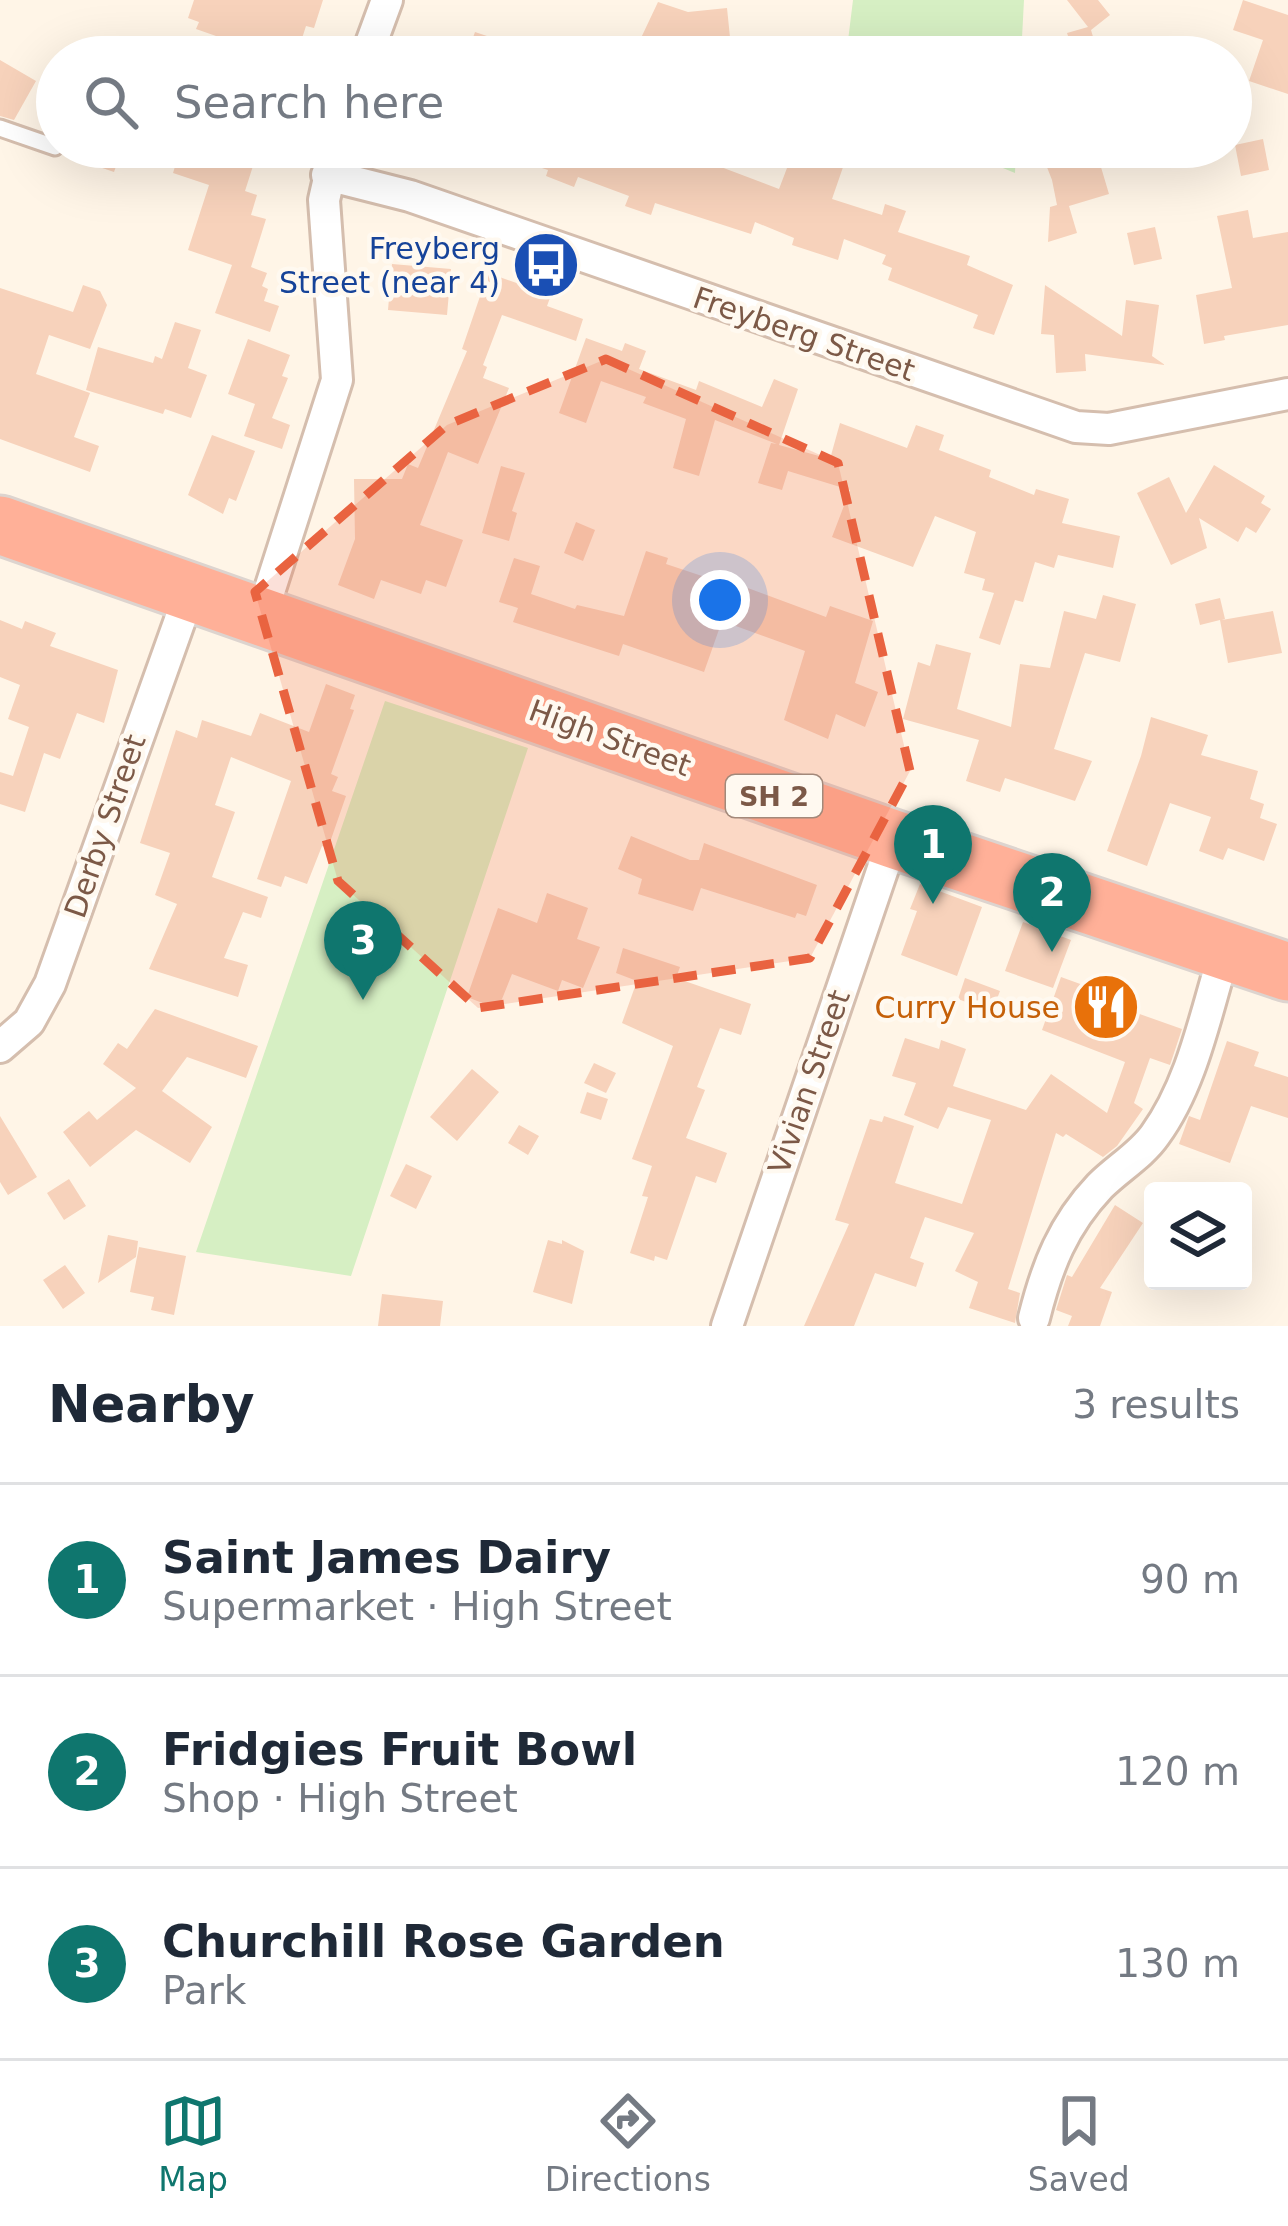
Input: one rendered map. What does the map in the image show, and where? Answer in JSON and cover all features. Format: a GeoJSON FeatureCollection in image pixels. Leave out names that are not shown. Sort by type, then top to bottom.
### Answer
{"type":"FeatureCollection","features":[{"type":"Feature","properties":{"kind":"highway","name":"High Street"},"geometry":{"type":"LineString","coordinates":[[0,525],[1288,972]]}},
{"type":"Feature","properties":{"kind":"street"},"geometry":{"type":"LineString","coordinates":[[374,36],[387,0]]}},
{"type":"Feature","properties":{"kind":"street"},"geometry":{"type":"LineString","coordinates":[[260,617],[337,380],[325,233],[331,168]]}},
{"type":"Feature","properties":{"kind":"street","name":"Freyberg Street"},"geometry":{"type":"LineString","coordinates":[[348,168],[410,196],[1076,428],[1109,429],[1288,394]]}},
{"type":"Feature","properties":{"kind":"street","name":"Derby Street"},"geometry":{"type":"LineString","coordinates":[[0,1047],[29,1022],[50,984],[190,592]]}},
{"type":"Feature","properties":{"kind":"street","name":"Vivian Street"},"geometry":{"type":"LineString","coordinates":[[727,1326],[893,838]]}},
{"type":"Feature","properties":{"kind":"street"},"geometry":{"type":"LineString","coordinates":[[1034,1318],[1053,1250],[1071,1221],[1101,1185],[1153,1138],[1171,1109],[1225,951]]}},
{"type":"Feature","properties":{"kind":"lane"},"geometry":{"type":"LineString","coordinates":[[0,128],[36,140]]}},
{"type":"Feature","properties":{"kind":"highlighted area"},"geometry":{"type":"Polygon","coordinates":[[[606,359],[838,463],[910,771],[810,958],[478,1008],[338,881],[255,592],[447,425],[606,359]]]}},
{"type":"Feature","properties":{"kind":"green space"},"geometry":{"type":"Polygon","coordinates":[[[853,0],[1024,0],[1022,36],[849,36],[853,0]]]}},
{"type":"Feature","properties":{"kind":"green space"},"geometry":{"type":"Polygon","coordinates":[[[385,701],[528,748],[351,1276],[196,1252],[385,701]]]}},
{"type":"Feature","properties":{"kind":"building"},"geometry":{"type":"Polygon","coordinates":[[[194,0],[323,0],[314,28],[306,26],[303,36],[216,36],[196,29],[199,22],[188,18],[194,0]]]}},
{"type":"Feature","properties":{"kind":"building"},"geometry":{"type":"Polygon","coordinates":[[[1067,0],[1098,0],[1110,15],[1091,30],[1093,36],[1068,36],[1088,27],[1067,0]]]}},
{"type":"Feature","properties":{"kind":"building"},"geometry":{"type":"Polygon","coordinates":[[[1243,0],[1288,15],[1288,94],[1252,82],[1263,40],[1233,30],[1243,0]]]}},
{"type":"Feature","properties":{"kind":"building"},"geometry":{"type":"Polygon","coordinates":[[[658,2],[688,12],[727,8],[730,36],[642,36],[658,2]]]}},
{"type":"Feature","properties":{"kind":"building"},"geometry":{"type":"Polygon","coordinates":[[[0,60],[36,81],[14,120],[0,116],[0,60]]]}},
{"type":"Feature","properties":{"kind":"building"},"geometry":{"type":"Polygon","coordinates":[[[1263,139],[1269,170],[1241,176],[1239,168],[1252,168],[1252,141],[1263,139]]]}},
{"type":"Feature","properties":{"kind":"building"},"geometry":{"type":"Polygon","coordinates":[[[175,168],[252,168],[245,191],[257,195],[251,215],[266,219],[251,267],[267,273],[264,301],[279,306],[270,332],[215,313],[232,265],[188,250],[209,185],[173,173],[175,168]]]}},
{"type":"Feature","properties":{"kind":"building"},"geometry":{"type":"Polygon","coordinates":[[[542,168],[724,168],[779,189],[787,168],[843,168],[832,199],[882,215],[885,204],[906,211],[898,232],[970,256],[967,265],[1013,285],[994,335],[973,328],[978,315],[888,280],[892,268],[882,264],[886,255],[844,239],[838,260],[792,245],[794,238],[755,222],[751,234],[655,203],[651,215],[625,206],[629,196],[578,177],[574,187],[546,176],[548,170],[542,168]]]}},
{"type":"Feature","properties":{"kind":"building"},"geometry":{"type":"Polygon","coordinates":[[[1047,168],[1101,168],[1109,194],[1069,206],[1077,233],[1048,242],[1050,207],[1057,205],[1047,168]]]}},
{"type":"Feature","properties":{"kind":"building"},"geometry":{"type":"Polygon","coordinates":[[[1248,210],[1253,238],[1288,232],[1288,325],[1204,344],[1196,295],[1232,288],[1217,216],[1248,210]]]}},
{"type":"Feature","properties":{"kind":"building"},"geometry":{"type":"Polygon","coordinates":[[[1155,227],[1162,259],[1134,265],[1127,233],[1155,227]]]}},
{"type":"Feature","properties":{"kind":"building"},"geometry":{"type":"Polygon","coordinates":[[[392,264],[451,269],[447,315],[388,310],[392,264]]]}},
{"type":"Feature","properties":{"kind":"building"},"geometry":{"type":"Polygon","coordinates":[[[488,273],[551,295],[547,306],[583,319],[576,341],[502,315],[483,365],[487,367],[483,378],[509,388],[478,464],[448,452],[420,525],[463,540],[446,587],[426,580],[421,594],[381,580],[374,599],[338,585],[355,539],[354,479],[402,479],[408,464],[418,468],[467,351],[462,349],[488,273]]]}},
{"type":"Feature","properties":{"kind":"building"},"geometry":{"type":"Polygon","coordinates":[[[83,285],[100,291],[107,305],[90,349],[49,335],[36,374],[90,393],[74,437],[99,446],[90,472],[0,439],[0,288],[73,312],[83,285]]]}},
{"type":"Feature","properties":{"kind":"building"},"geometry":{"type":"Polygon","coordinates":[[[1045,285],[1122,336],[1126,300],[1159,305],[1152,356],[1165,365],[1085,354],[1086,371],[1056,373],[1054,335],[1041,334],[1045,285]]]}},
{"type":"Feature","properties":{"kind":"building"},"geometry":{"type":"Polygon","coordinates":[[[175,322],[201,330],[188,368],[207,375],[191,418],[86,390],[98,347],[153,363],[155,356],[162,359],[175,322]]]}},
{"type":"Feature","properties":{"kind":"building"},"geometry":{"type":"Polygon","coordinates":[[[586,338],[622,351],[625,343],[646,351],[639,369],[696,390],[699,381],[762,407],[774,379],[798,389],[779,445],[830,459],[840,423],[907,448],[916,425],[944,435],[939,450],[991,470],[989,477],[1034,495],[1036,489],[1069,499],[1062,523],[1120,536],[1113,568],[1058,555],[1054,568],[1035,562],[1023,602],[1015,600],[1000,645],[979,638],[994,593],[982,590],[985,579],[964,573],[976,532],[935,516],[913,567],[832,537],[850,490],[788,471],[782,490],[758,483],[771,443],[777,444],[715,420],[699,476],[673,468],[686,419],[643,403],[646,397],[601,381],[586,423],[559,413],[586,338]]]}},
{"type":"Feature","properties":{"kind":"building"},"geometry":{"type":"Polygon","coordinates":[[[248,339],[290,355],[282,376],[288,378],[272,418],[290,425],[282,449],[244,436],[255,404],[228,394],[248,339]]]}},
{"type":"Feature","properties":{"kind":"building"},"geometry":{"type":"Polygon","coordinates":[[[212,435],[255,451],[236,501],[229,498],[223,514],[188,495],[212,435]]]}},
{"type":"Feature","properties":{"kind":"building"},"geometry":{"type":"Polygon","coordinates":[[[1214,465],[1265,496],[1261,503],[1271,509],[1256,533],[1246,527],[1238,542],[1199,518],[1207,548],[1171,565],[1137,493],[1169,477],[1186,513],[1214,465]]]}},
{"type":"Feature","properties":{"kind":"building"},"geometry":{"type":"Polygon","coordinates":[[[501,466],[525,473],[512,511],[517,513],[509,541],[482,533],[501,466]]]}},
{"type":"Feature","properties":{"kind":"building"},"geometry":{"type":"Polygon","coordinates":[[[576,522],[595,530],[583,561],[564,553],[576,522]]]}},
{"type":"Feature","properties":{"kind":"building"},"geometry":{"type":"Polygon","coordinates":[[[646,551],[668,558],[666,564],[826,617],[830,606],[873,621],[855,683],[878,692],[865,727],[836,714],[828,739],[784,720],[805,651],[722,621],[704,672],[623,644],[619,656],[513,622],[518,608],[499,602],[514,558],[540,566],[531,594],[575,609],[577,605],[624,616],[646,551]]]}},
{"type":"Feature","properties":{"kind":"building"},"geometry":{"type":"Polygon","coordinates":[[[1103,595],[1136,604],[1120,662],[1085,653],[1054,749],[1092,761],[1075,801],[1005,778],[1000,792],[966,781],[979,740],[903,719],[918,662],[930,666],[936,644],[971,653],[957,709],[1011,727],[1020,664],[1050,668],[1064,611],[1096,619],[1103,595]]]}},
{"type":"Feature","properties":{"kind":"building"},"geometry":{"type":"Polygon","coordinates":[[[1220,598],[1222,620],[1273,611],[1282,653],[1228,663],[1220,620],[1200,625],[1195,604],[1220,598]]]}},
{"type":"Feature","properties":{"kind":"building"},"geometry":{"type":"Polygon","coordinates":[[[0,620],[22,629],[25,621],[56,633],[50,646],[118,670],[104,723],[77,713],[60,759],[44,753],[25,812],[0,804],[0,772],[13,776],[29,727],[8,719],[20,685],[0,677],[0,620]]]}},
{"type":"Feature","properties":{"kind":"building"},"geometry":{"type":"Polygon","coordinates":[[[326,684],[355,695],[331,774],[338,777],[332,791],[346,796],[328,848],[322,846],[307,884],[285,876],[281,887],[257,879],[291,781],[231,757],[215,805],[235,812],[212,877],[268,897],[261,918],[243,912],[224,958],[248,965],[238,997],[149,969],[177,904],[155,895],[170,853],[140,843],[176,730],[197,738],[202,720],[251,736],[260,713],[309,732],[326,684]]]}},
{"type":"Feature","properties":{"kind":"building"},"geometry":{"type":"Polygon","coordinates":[[[1151,717],[1208,735],[1201,755],[1258,771],[1250,799],[1264,804],[1260,818],[1277,824],[1264,861],[1228,848],[1223,860],[1199,851],[1211,817],[1170,803],[1147,866],[1107,851],[1151,717]]]}},
{"type":"Feature","properties":{"kind":"building"},"geometry":{"type":"Polygon","coordinates":[[[631,836],[690,860],[699,860],[704,843],[817,885],[806,916],[797,913],[795,918],[701,888],[693,911],[638,894],[642,879],[618,869],[631,836]]]}},
{"type":"Feature","properties":{"kind":"building"},"geometry":{"type":"Polygon","coordinates":[[[920,884],[982,907],[957,976],[901,955],[917,911],[910,909],[920,884]]]}},
{"type":"Feature","properties":{"kind":"building"},"geometry":{"type":"Polygon","coordinates":[[[547,893],[588,908],[577,939],[600,947],[583,988],[562,980],[558,991],[512,974],[498,1009],[467,997],[498,908],[537,923],[547,893]]]}},
{"type":"Feature","properties":{"kind":"building"},"geometry":{"type":"Polygon","coordinates":[[[1023,922],[1071,940],[1053,988],[1005,971],[1023,922]]]}},
{"type":"Feature","properties":{"kind":"building"},"geometry":{"type":"Polygon","coordinates":[[[623,948],[680,967],[676,978],[751,1004],[741,1035],[720,1028],[697,1087],[705,1090],[686,1138],[727,1153],[716,1183],[696,1176],[667,1260],[630,1253],[648,1197],[642,1196],[652,1166],[632,1159],[673,1046],[622,1023],[637,981],[616,973],[623,948]]]}},
{"type":"Feature","properties":{"kind":"building"},"geometry":{"type":"Polygon","coordinates":[[[1061,977],[1119,998],[1117,1006],[1182,1029],[1170,1065],[1150,1058],[1134,1103],[1143,1109],[1117,1146],[1103,1157],[1066,1134],[1056,1133],[1008,1289],[1020,1293],[1015,1323],[969,1308],[978,1282],[955,1271],[974,1233],[925,1217],[910,1258],[924,1263],[916,1287],[875,1273],[854,1326],[804,1326],[849,1224],[835,1220],[870,1119],[882,1122],[884,1116],[914,1126],[895,1183],[962,1204],[991,1120],[948,1107],[938,1129],[904,1115],[916,1083],[892,1076],[905,1038],[939,1049],[941,1040],[966,1049],[953,1086],[1026,1110],[1051,1074],[1107,1113],[1125,1062],[1042,1030],[1061,977]]]}},
{"type":"Feature","properties":{"kind":"building"},"geometry":{"type":"Polygon","coordinates":[[[965,978],[1000,991],[992,1012],[958,999],[965,978]]]}},
{"type":"Feature","properties":{"kind":"building"},"geometry":{"type":"Polygon","coordinates":[[[155,1009],[258,1046],[246,1078],[187,1057],[162,1091],[212,1127],[190,1163],[136,1130],[90,1167],[63,1132],[89,1111],[97,1120],[136,1088],[103,1064],[118,1043],[127,1049],[155,1009]]]}},
{"type":"Feature","properties":{"kind":"building"},"geometry":{"type":"Polygon","coordinates":[[[1227,1041],[1259,1052],[1254,1066],[1288,1077],[1288,1118],[1251,1106],[1230,1163],[1179,1144],[1189,1116],[1200,1120],[1227,1041]]]}},
{"type":"Feature","properties":{"kind":"building"},"geometry":{"type":"Polygon","coordinates":[[[594,1063],[616,1073],[606,1093],[584,1083],[594,1063]]]}},
{"type":"Feature","properties":{"kind":"building"},"geometry":{"type":"Polygon","coordinates":[[[472,1069],[499,1092],[457,1141],[430,1117],[472,1069]]]}},
{"type":"Feature","properties":{"kind":"building"},"geometry":{"type":"Polygon","coordinates":[[[587,1092],[608,1099],[601,1120],[580,1113],[587,1092]]]}},
{"type":"Feature","properties":{"kind":"building"},"geometry":{"type":"Polygon","coordinates":[[[0,1116],[37,1177],[8,1195],[0,1182],[0,1116]]]}},
{"type":"Feature","properties":{"kind":"building"},"geometry":{"type":"Polygon","coordinates":[[[519,1125],[539,1136],[528,1155],[508,1143],[519,1125]]]}},
{"type":"Feature","properties":{"kind":"building"},"geometry":{"type":"Polygon","coordinates":[[[406,1164],[432,1176],[416,1209],[390,1196],[406,1164]]]}},
{"type":"Feature","properties":{"kind":"building"},"geometry":{"type":"Polygon","coordinates":[[[69,1179],[86,1206],[64,1220],[47,1193],[69,1179]]]}},
{"type":"Feature","properties":{"kind":"building"},"geometry":{"type":"Polygon","coordinates":[[[1115,1205],[1143,1223],[1100,1288],[1112,1292],[1100,1326],[1068,1326],[1072,1316],[1056,1310],[1067,1275],[1072,1277],[1115,1205]]]}},
{"type":"Feature","properties":{"kind":"building"},"geometry":{"type":"Polygon","coordinates":[[[108,1235],[138,1241],[136,1257],[98,1283],[108,1235]]]}},
{"type":"Feature","properties":{"kind":"building"},"geometry":{"type":"Polygon","coordinates":[[[548,1240],[562,1244],[562,1240],[584,1251],[572,1304],[533,1292],[548,1240]]]}},
{"type":"Feature","properties":{"kind":"building"},"geometry":{"type":"Polygon","coordinates":[[[139,1247],[186,1256],[174,1315],[151,1310],[154,1297],[130,1292],[139,1247]]]}},
{"type":"Feature","properties":{"kind":"building"},"geometry":{"type":"Polygon","coordinates":[[[65,1265],[85,1293],[63,1309],[43,1280],[65,1265]]]}},
{"type":"Feature","properties":{"kind":"building"},"geometry":{"type":"Polygon","coordinates":[[[382,1294],[443,1301],[440,1326],[378,1326],[382,1294]]]}},
{"type":"Feature","properties":{"kind":"place","name":"Freyberg Street (near 4)"},"geometry":{"type":"Point","coordinates":[546,265]}},
{"type":"Feature","properties":{"kind":"place","name":"Saint James Dairy"},"geometry":{"type":"Point","coordinates":[933,904]}},
{"type":"Feature","properties":{"kind":"place","name":"Fridgies Fruit Bowl"},"geometry":{"type":"Point","coordinates":[1052,952]}},
{"type":"Feature","properties":{"kind":"place","name":"Churchill Rose Garden"},"geometry":{"type":"Point","coordinates":[363,1000]}},
{"type":"Feature","properties":{"kind":"place","name":"Curry House"},"geometry":{"type":"Point","coordinates":[1106,1007]}}]}
